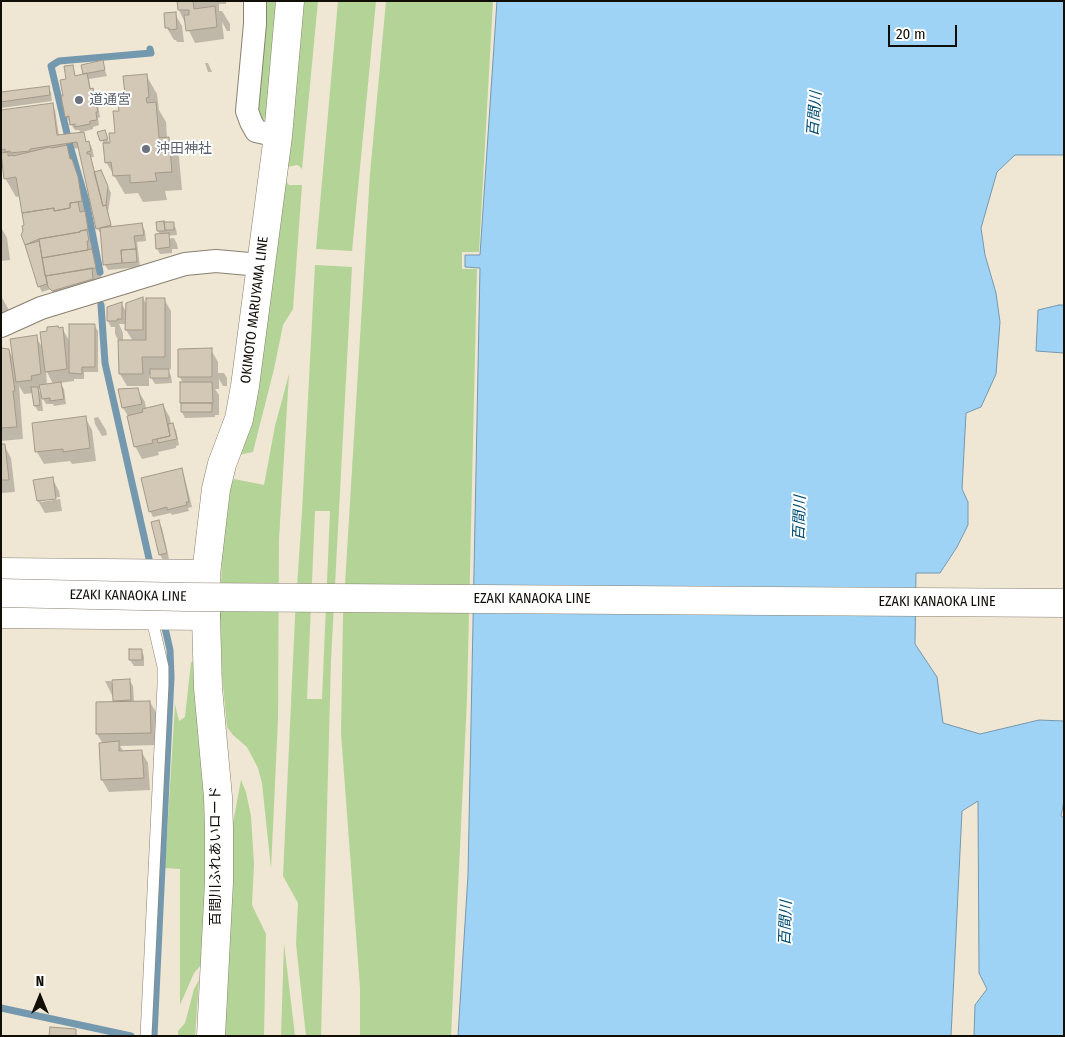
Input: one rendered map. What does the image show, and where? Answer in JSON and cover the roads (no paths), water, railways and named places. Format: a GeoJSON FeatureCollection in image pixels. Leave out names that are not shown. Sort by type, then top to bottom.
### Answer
{"type":"FeatureCollection","features":[{"type":"Feature","properties":{"kind":"main road","name":"OKIMOTO MARUYAMA LINE"},"geometry":{"type":"LineString","coordinates":[[206,616],[206,574],[216,490],[222,464],[239,418],[246,386],[278,136],[290,1]]}},
{"type":"Feature","properties":{"kind":"main road"},"geometry":{"type":"LineString","coordinates":[[1,572],[206,574]]}},
{"type":"Feature","properties":{"kind":"main road","name":"EZAKI KANAOKA LINE"},"geometry":{"type":"LineString","coordinates":[[1,594],[1064,603]]}},
{"type":"Feature","properties":{"kind":"main road"},"geometry":{"type":"LineString","coordinates":[[1,614],[206,616]]}},
{"type":"Feature","properties":{"kind":"main road","name":"百間川ふれあいロード"},"geometry":{"type":"LineString","coordinates":[[206,616],[208,688],[219,829],[219,882],[212,1036]]}},
{"type":"Feature","properties":{"kind":"street"},"geometry":{"type":"LineString","coordinates":[[255,1],[255,24],[247,111],[250,122],[256,131],[278,136]]}},
{"type":"Feature","properties":{"kind":"street"},"geometry":{"type":"LineString","coordinates":[[1,326],[41,308],[185,264],[216,261],[260,265]]}},
{"type":"Feature","properties":{"kind":"lane"},"geometry":{"type":"LineString","coordinates":[[146,1036],[163,685],[163,667],[151,615]]}},
{"type":"Feature","properties":{"kind":"water","name":"百間川"},"geometry":{"type":"Polygon","coordinates":[[[497,1],[1064,1],[1064,155],[1015,155],[997,172],[981,228],[985,255],[996,293],[1000,322],[996,374],[981,407],[966,413],[962,489],[968,502],[968,525],[957,547],[940,573],[916,573],[915,644],[937,677],[943,723],[980,734],[1039,720],[1064,721],[1064,801],[1061,816],[1064,818],[1064,1036],[974,1036],[975,1005],[987,989],[979,973],[978,801],[962,811],[951,1036],[458,1036],[468,875],[480,268],[465,267],[465,255],[480,255],[497,1]]]}},
{"type":"Feature","properties":{"kind":"water"},"geometry":{"type":"Polygon","coordinates":[[[1064,305],[1064,353],[1036,351],[1038,310],[1064,305]]]}},
{"type":"Feature","properties":{"kind":"waterway"},"geometry":{"type":"LineString","coordinates":[[100,272],[86,201],[70,146],[51,66],[59,61],[151,53],[150,49]]}},
{"type":"Feature","properties":{"kind":"waterway"},"geometry":{"type":"LineString","coordinates":[[101,305],[105,363],[150,563]]}},
{"type":"Feature","properties":{"kind":"waterway"},"geometry":{"type":"LineString","coordinates":[[154,1036],[171,677],[170,650],[165,628]]}},
{"type":"Feature","properties":{"kind":"waterway"},"geometry":{"type":"LineString","coordinates":[[1,1008],[131,1036]]}},
{"type":"Feature","properties":{"kind":"place","name":"道通宮"},"geometry":{"type":"Point","coordinates":[79,100]}},
{"type":"Feature","properties":{"kind":"place","name":"沖田神社"},"geometry":{"type":"Point","coordinates":[146,149]}}]}
